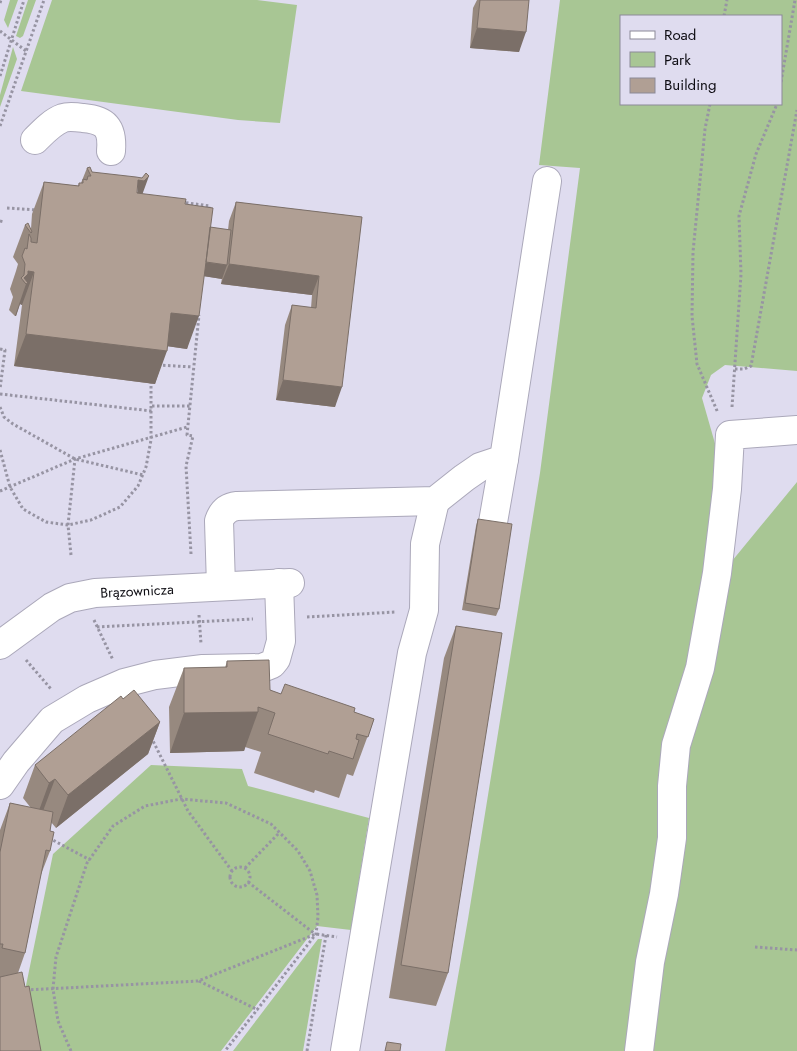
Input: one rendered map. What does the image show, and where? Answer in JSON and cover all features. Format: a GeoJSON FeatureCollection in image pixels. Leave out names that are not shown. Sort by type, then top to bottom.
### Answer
{"type":"FeatureCollection","features":[{"type":"Feature","properties":{"kind":"street"},"geometry":{"type":"LineString","coordinates":[[35,140],[52,124],[63,118],[92,119],[101,122],[108,128],[111,138],[111,151]]}},
{"type":"Feature","properties":{"kind":"street"},"geometry":{"type":"LineString","coordinates":[[492,528],[547,181]]}},
{"type":"Feature","properties":{"kind":"street"},"geometry":{"type":"LineString","coordinates":[[639,1051],[650,962],[664,894],[672,838],[672,786],[676,745],[700,668],[717,574],[727,489],[730,435],[797,430]]}},
{"type":"Feature","properties":{"kind":"street"},"geometry":{"type":"LineString","coordinates":[[208,587],[219,521],[222,513],[229,508],[435,501],[480,467],[504,460]]}},
{"type":"Feature","properties":{"kind":"street"},"geometry":{"type":"LineString","coordinates":[[345,1051],[412,653],[424,610],[425,544],[435,501]]}},
{"type":"Feature","properties":{"kind":"street","name":"Brązownicza"},"geometry":{"type":"LineString","coordinates":[[3,642],[52,607],[70,598],[95,593],[285,583],[281,618]]}},
{"type":"Feature","properties":{"kind":"street"},"geometry":{"type":"LineString","coordinates":[[1,782],[52,720],[88,699],[124,683],[155,675],[203,669],[262,668],[272,664],[276,659],[281,642],[281,618]]}},
{"type":"Feature","properties":{"kind":"path"},"geometry":{"type":"LineString","coordinates":[[0,76],[10,39],[24,0]]}},
{"type":"Feature","properties":{"kind":"path"},"geometry":{"type":"LineString","coordinates":[[0,126],[44,0]]}},
{"type":"Feature","properties":{"kind":"path"},"geometry":{"type":"LineString","coordinates":[[724,15],[727,0]]}},
{"type":"Feature","properties":{"kind":"path"},"geometry":{"type":"LineString","coordinates":[[782,76],[795,0]]}},
{"type":"Feature","properties":{"kind":"path"},"geometry":{"type":"LineString","coordinates":[[792,14],[797,15]]}},
{"type":"Feature","properties":{"kind":"path"},"geometry":{"type":"LineString","coordinates":[[0,31],[26,51]]}},
{"type":"Feature","properties":{"kind":"path"},"geometry":{"type":"LineString","coordinates":[[710,105],[705,129],[693,252],[692,316],[697,364],[714,406],[730,435]]}},
{"type":"Feature","properties":{"kind":"path"},"geometry":{"type":"LineString","coordinates":[[730,435],[741,274],[738,216],[756,154],[777,105]]}},
{"type":"Feature","properties":{"kind":"path"},"geometry":{"type":"LineString","coordinates":[[735,369],[744,369],[751,366],[797,110]]}},
{"type":"Feature","properties":{"kind":"path"},"geometry":{"type":"LineString","coordinates":[[180,202],[210,206],[209,215]]}},
{"type":"Feature","properties":{"kind":"path"},"geometry":{"type":"LineString","coordinates":[[7,208],[43,211]]}},
{"type":"Feature","properties":{"kind":"path"},"geometry":{"type":"LineString","coordinates":[[199,312],[187,426],[187,435],[193,436],[186,466],[189,544],[208,587],[200,621],[203,669]]}},
{"type":"Feature","properties":{"kind":"path"},"geometry":{"type":"LineString","coordinates":[[0,349],[5,350],[0,389]]}},
{"type":"Feature","properties":{"kind":"path"},"geometry":{"type":"LineString","coordinates":[[155,364],[193,367]]}},
{"type":"Feature","properties":{"kind":"path"},"geometry":{"type":"LineString","coordinates":[[0,450],[10,488],[23,509],[46,522],[68,525],[91,520],[120,507],[138,486],[146,468],[152,411],[151,379]]}},
{"type":"Feature","properties":{"kind":"path"},"geometry":{"type":"LineString","coordinates":[[0,394],[152,411]]}},
{"type":"Feature","properties":{"kind":"path"},"geometry":{"type":"LineString","coordinates":[[152,406],[190,406]]}},
{"type":"Feature","properties":{"kind":"path"},"geometry":{"type":"LineString","coordinates":[[0,407],[4,418],[75,458],[143,475]]}},
{"type":"Feature","properties":{"kind":"path"},"geometry":{"type":"LineString","coordinates":[[0,492],[75,458],[187,426]]}},
{"type":"Feature","properties":{"kind":"path"},"geometry":{"type":"LineString","coordinates":[[70,555],[68,525],[75,458]]}},
{"type":"Feature","properties":{"kind":"path"},"geometry":{"type":"LineString","coordinates":[[97,627],[400,612]]}},
{"type":"Feature","properties":{"kind":"path"},"geometry":{"type":"LineString","coordinates":[[94,618],[124,683]]}},
{"type":"Feature","properties":{"kind":"path"},"geometry":{"type":"LineString","coordinates":[[3,642],[18,650],[69,711]]}},
{"type":"Feature","properties":{"kind":"path"},"geometry":{"type":"LineString","coordinates":[[150,736],[188,811],[232,871]]}},
{"type":"Feature","properties":{"kind":"path"},"geometry":{"type":"LineString","coordinates":[[71,1051],[58,1021],[53,989],[56,956],[90,860],[113,826],[145,806],[181,799],[226,803],[271,824],[298,851],[310,871],[317,895],[318,917],[316,934],[226,1051]]}},
{"type":"Feature","properties":{"kind":"path"},"geometry":{"type":"LineString","coordinates":[[245,868],[280,832]]}},
{"type":"Feature","properties":{"kind":"path"},"geometry":{"type":"LineString","coordinates":[[41,833],[90,860]]}},
{"type":"Feature","properties":{"kind":"path"},"geometry":{"type":"LineString","coordinates":[[238,867],[245,868],[249,875],[248,882],[242,886],[234,885],[230,878],[232,871],[238,867]]}},
{"type":"Feature","properties":{"kind":"path"},"geometry":{"type":"LineString","coordinates":[[248,882],[316,934]]}},
{"type":"Feature","properties":{"kind":"path"},"geometry":{"type":"LineString","coordinates":[[18,991],[198,981],[316,934],[341,937]]}},
{"type":"Feature","properties":{"kind":"path"},"geometry":{"type":"LineString","coordinates":[[307,1051],[326,935]]}},
{"type":"Feature","properties":{"kind":"path"},"geometry":{"type":"LineString","coordinates":[[755,947],[797,950]]}},
{"type":"Feature","properties":{"kind":"path"},"geometry":{"type":"LineString","coordinates":[[198,981],[258,1010]]}},
{"type":"Feature","properties":{"kind":"green space"},"geometry":{"type":"Polygon","coordinates":[[[10,0],[18,0],[8,28],[4,20],[10,0]]]}},
{"type":"Feature","properties":{"kind":"green space"},"geometry":{"type":"Polygon","coordinates":[[[28,0],[36,0],[23,36],[20,38],[16,36],[28,0]]]}},
{"type":"Feature","properties":{"kind":"green space"},"geometry":{"type":"Polygon","coordinates":[[[52,0],[257,0],[297,5],[280,123],[238,120],[21,91],[52,0]]]}},
{"type":"Feature","properties":{"kind":"green space"},"geometry":{"type":"Polygon","coordinates":[[[560,0],[797,0],[797,371],[725,365],[711,375],[702,398],[720,461],[732,561],[797,482],[797,1051],[445,1051],[540,473],[580,168],[539,165],[560,0]]]}},
{"type":"Feature","properties":{"kind":"green space"},"geometry":{"type":"Polygon","coordinates":[[[13,47],[17,59],[0,107],[0,95],[13,47]]]}},
{"type":"Feature","properties":{"kind":"green space"},"geometry":{"type":"Polygon","coordinates":[[[151,765],[242,769],[248,786],[369,818],[351,930],[317,926],[221,1051],[32,1051],[22,1005],[53,854],[151,765]]]}},
{"type":"Feature","properties":{"kind":"green space"},"geometry":{"type":"Polygon","coordinates":[[[318,939],[322,939],[303,1051],[233,1051],[318,939]]]}},
{"type":"Feature","properties":{"kind":"building"},"geometry":{"type":"Polygon","coordinates":[[[480,0],[529,0],[526,32],[477,28],[480,0]]]}},
{"type":"Feature","properties":{"kind":"building"},"geometry":{"type":"Polygon","coordinates":[[[90,167],[92,172],[142,178],[146,173],[149,176],[144,181],[138,180],[137,193],[186,199],[185,204],[213,208],[199,316],[171,313],[167,351],[26,334],[34,272],[28,271],[24,278],[28,283],[26,284],[21,278],[24,275],[25,264],[22,256],[25,248],[27,249],[29,234],[31,242],[37,243],[44,182],[79,186],[79,183],[83,183],[83,179],[87,180],[88,176],[91,176],[87,168],[90,167]]]}},
{"type":"Feature","properties":{"kind":"building"},"geometry":{"type":"Polygon","coordinates":[[[236,202],[362,217],[342,387],[283,380],[292,305],[316,308],[319,276],[229,264],[236,202]]]}},
{"type":"Feature","properties":{"kind":"building"},"geometry":{"type":"Polygon","coordinates":[[[28,223],[32,232],[31,233],[25,225],[28,223]]]}},
{"type":"Feature","properties":{"kind":"building"},"geometry":{"type":"Polygon","coordinates":[[[210,227],[231,230],[227,265],[206,262],[210,227]]]}},
{"type":"Feature","properties":{"kind":"building"},"geometry":{"type":"Polygon","coordinates":[[[478,519],[512,524],[499,609],[465,603],[478,519]]]}},
{"type":"Feature","properties":{"kind":"building"},"geometry":{"type":"Polygon","coordinates":[[[456,626],[502,633],[448,973],[401,965],[456,626]]]}},
{"type":"Feature","properties":{"kind":"building"},"geometry":{"type":"Polygon","coordinates":[[[269,660],[270,690],[281,694],[285,684],[355,708],[354,712],[374,719],[368,737],[357,734],[356,739],[359,740],[353,759],[329,751],[328,754],[268,734],[275,713],[258,707],[258,712],[184,713],[184,668],[227,667],[227,661],[269,660]]]}},
{"type":"Feature","properties":{"kind":"building"},"geometry":{"type":"Polygon","coordinates":[[[134,690],[160,722],[68,795],[55,779],[49,783],[35,765],[121,696],[123,699],[134,690]]]}},
{"type":"Feature","properties":{"kind":"building"},"geometry":{"type":"Polygon","coordinates":[[[10,803],[53,812],[50,831],[54,832],[50,851],[46,850],[25,953],[2,948],[3,944],[0,944],[0,852],[10,803]]]}},
{"type":"Feature","properties":{"kind":"building"},"geometry":{"type":"Polygon","coordinates":[[[22,972],[25,987],[29,986],[41,1051],[0,1051],[0,977],[22,972]]]}},
{"type":"Feature","properties":{"kind":"building"},"geometry":{"type":"Polygon","coordinates":[[[387,1042],[401,1044],[400,1051],[385,1051],[387,1042]]]}}]}
